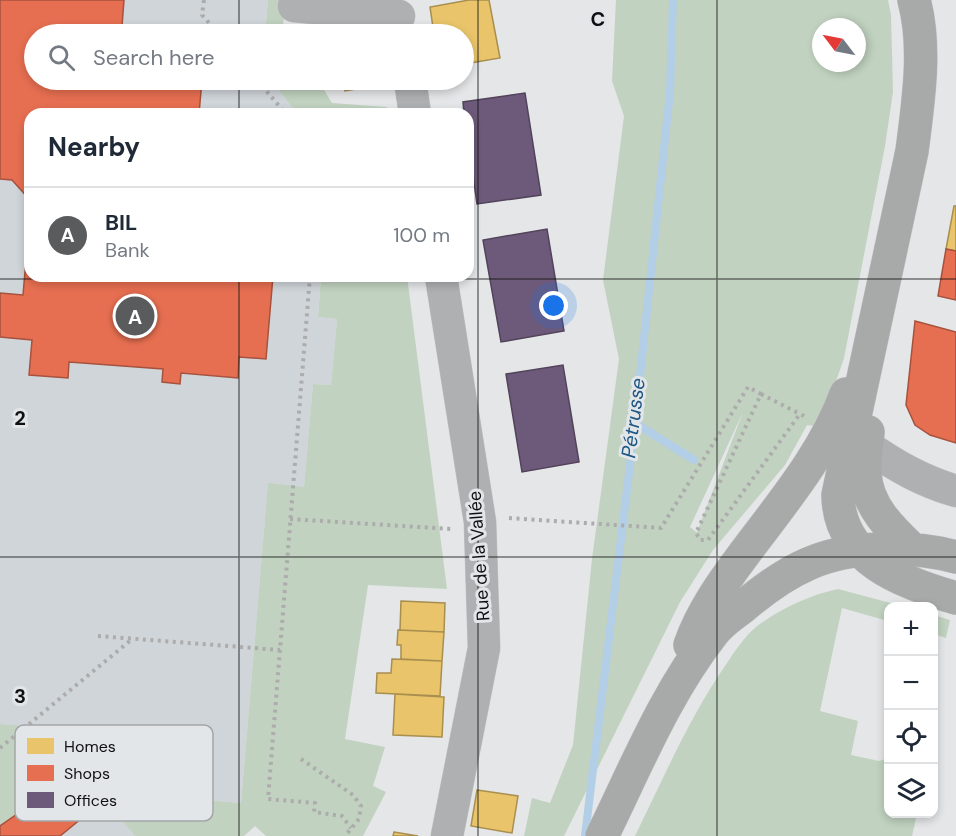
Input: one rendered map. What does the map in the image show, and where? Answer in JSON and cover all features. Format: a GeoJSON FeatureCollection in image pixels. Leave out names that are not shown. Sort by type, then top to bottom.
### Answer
{"type":"FeatureCollection","features":[{"type":"Feature","properties":{"kind":"main road"},"geometry":{"type":"LineString","coordinates":[[914,0],[920,54],[918,101],[912,151],[838,495],[838,512],[846,532],[861,551],[887,573],[928,590],[956,598]]}},
{"type":"Feature","properties":{"kind":"main road"},"geometry":{"type":"LineString","coordinates":[[602,836],[677,683],[695,632],[717,590],[805,472],[832,427],[884,288]]}},
{"type":"Feature","properties":{"kind":"main road"},"geometry":{"type":"LineString","coordinates":[[884,288],[865,475],[871,500],[886,524],[912,549]]}},
{"type":"Feature","properties":{"kind":"main road"},"geometry":{"type":"LineString","coordinates":[[677,683],[715,630],[765,589],[808,564],[833,556],[861,551],[912,549],[940,552],[956,557]]}},
{"type":"Feature","properties":{"kind":"street"},"geometry":{"type":"LineString","coordinates":[[294,6],[400,17]]}},
{"type":"Feature","properties":{"kind":"street"},"geometry":{"type":"LineString","coordinates":[[411,90],[414,108]]}},
{"type":"Feature","properties":{"kind":"street","name":"Rue de la Vallée"},"geometry":{"type":"LineString","coordinates":[[442,282],[480,522],[484,648],[447,836]]}},
{"type":"Feature","properties":{"kind":"street"},"geometry":{"type":"LineString","coordinates":[[867,446],[899,468],[937,486],[956,491]]}},
{"type":"Feature","properties":{"kind":"path"},"geometry":{"type":"LineString","coordinates":[[204,0],[202,15],[210,24]]}},
{"type":"Feature","properties":{"kind":"path"},"geometry":{"type":"LineString","coordinates":[[266,90],[281,108]]}},
{"type":"Feature","properties":{"kind":"path"},"geometry":{"type":"LineString","coordinates":[[309,282],[268,799],[315,803],[314,812],[342,816],[351,828]]}},
{"type":"Feature","properties":{"kind":"path"},"geometry":{"type":"LineString","coordinates":[[498,517],[661,528],[748,387],[800,414],[832,427]]}},
{"type":"Feature","properties":{"kind":"path"},"geometry":{"type":"LineString","coordinates":[[760,394],[696,533],[700,540],[708,540],[800,414]]}},
{"type":"Feature","properties":{"kind":"path"},"geometry":{"type":"LineString","coordinates":[[290,519],[459,529]]}},
{"type":"Feature","properties":{"kind":"path"},"geometry":{"type":"LineString","coordinates":[[98,636],[280,650]]}},
{"type":"Feature","properties":{"kind":"path"},"geometry":{"type":"LineString","coordinates":[[28,725],[131,639]]}},
{"type":"Feature","properties":{"kind":"path"},"geometry":{"type":"LineString","coordinates":[[0,748],[15,736]]}},
{"type":"Feature","properties":{"kind":"path"},"geometry":{"type":"LineString","coordinates":[[301,759],[353,795],[361,806],[359,819],[345,836]]}},
{"type":"Feature","properties":{"kind":"shaded area"},"geometry":{"type":"Polygon","coordinates":[[[0,0],[268,0],[266,24],[24,24],[24,90],[278,90],[293,108],[24,108],[24,282],[321,282],[318,317],[337,319],[331,385],[313,384],[304,488],[268,484],[241,803],[213,801],[213,725],[0,724],[0,0]]]}},
{"type":"Feature","properties":{"kind":"shaded area"},"geometry":{"type":"Polygon","coordinates":[[[15,816],[15,821],[122,821],[135,836],[0,836],[0,826],[15,816]]]}},
{"type":"Feature","properties":{"kind":"green space"},"geometry":{"type":"Polygon","coordinates":[[[268,0],[286,0],[283,24],[266,24],[268,0]]]}},
{"type":"Feature","properties":{"kind":"green space"},"geometry":{"type":"Polygon","coordinates":[[[616,0],[888,0],[891,15],[893,92],[885,146],[844,358],[832,393],[815,426],[807,425],[785,465],[713,550],[680,602],[564,836],[524,836],[532,798],[550,803],[573,745],[592,559],[619,359],[603,280],[624,116],[612,81],[616,0]],[[743,412],[690,527],[697,532],[743,412]]]}},
{"type":"Feature","properties":{"kind":"green space"},"geometry":{"type":"Polygon","coordinates":[[[278,90],[324,90],[332,103],[387,108],[293,108],[278,90]]]}},
{"type":"Feature","properties":{"kind":"green space"},"geometry":{"type":"Polygon","coordinates":[[[321,282],[408,282],[447,589],[368,585],[345,739],[385,747],[373,786],[386,792],[363,836],[266,836],[255,826],[244,836],[135,836],[122,821],[213,821],[213,801],[241,803],[268,483],[304,487],[313,384],[331,385],[337,319],[318,317],[321,282]]]}},
{"type":"Feature","properties":{"kind":"green space"},"geometry":{"type":"Polygon","coordinates":[[[838,589],[887,602],[884,602],[884,620],[842,608],[820,711],[858,721],[851,755],[879,761],[884,759],[884,818],[916,818],[912,836],[635,836],[701,704],[744,639],[756,627],[775,614],[816,595],[838,589]]]}},
{"type":"Feature","properties":{"kind":"green space"},"geometry":{"type":"Polygon","coordinates":[[[938,616],[950,620],[946,638],[938,635],[938,616]]]}},
{"type":"Feature","properties":{"kind":"green space"},"geometry":{"type":"Polygon","coordinates":[[[0,724],[15,725],[15,816],[0,826],[0,724]]]}},
{"type":"Feature","properties":{"kind":"building: Homes"},"geometry":{"type":"Polygon","coordinates":[[[469,0],[489,0],[500,58],[474,62],[474,24],[433,24],[430,7],[469,0]]]}},
{"type":"Feature","properties":{"kind":"building: Homes"},"geometry":{"type":"Polygon","coordinates":[[[954,206],[956,206],[956,251],[946,249],[954,206]]]}},
{"type":"Feature","properties":{"kind":"building: Homes"},"geometry":{"type":"Polygon","coordinates":[[[401,601],[445,603],[444,632],[400,630],[401,601]]]}},
{"type":"Feature","properties":{"kind":"building: Homes"},"geometry":{"type":"Polygon","coordinates":[[[398,630],[444,632],[442,661],[401,659],[401,645],[397,645],[398,630]]]}},
{"type":"Feature","properties":{"kind":"building: Homes"},"geometry":{"type":"Polygon","coordinates":[[[392,659],[442,661],[440,696],[376,693],[377,673],[391,673],[392,659]]]}},
{"type":"Feature","properties":{"kind":"building: Homes"},"geometry":{"type":"Polygon","coordinates":[[[395,694],[444,697],[442,737],[393,735],[395,694]]]}},
{"type":"Feature","properties":{"kind":"building: Homes"},"geometry":{"type":"Polygon","coordinates":[[[477,790],[518,796],[512,833],[471,826],[477,790]]]}},
{"type":"Feature","properties":{"kind":"building: Homes"},"geometry":{"type":"Polygon","coordinates":[[[394,832],[418,836],[393,836],[394,832]]]}},
{"type":"Feature","properties":{"kind":"building: Shops"},"geometry":{"type":"Polygon","coordinates":[[[0,0],[124,0],[122,24],[24,24],[24,90],[201,90],[200,108],[24,108],[24,193],[12,180],[0,179],[0,0]]]}},
{"type":"Feature","properties":{"kind":"building: Shops"},"geometry":{"type":"Polygon","coordinates":[[[946,249],[956,251],[956,300],[938,296],[946,249]]]}},
{"type":"Feature","properties":{"kind":"building: Shops"},"geometry":{"type":"Polygon","coordinates":[[[24,282],[272,282],[266,359],[239,357],[238,378],[181,373],[180,384],[162,382],[163,369],[69,362],[68,378],[29,375],[32,340],[0,337],[0,293],[23,295],[24,282]]]}},
{"type":"Feature","properties":{"kind":"building: Shops"},"geometry":{"type":"Polygon","coordinates":[[[915,321],[956,332],[956,443],[930,435],[915,425],[906,405],[915,321]]]}},
{"type":"Feature","properties":{"kind":"building: Shops"},"geometry":{"type":"Polygon","coordinates":[[[15,816],[15,821],[78,821],[60,836],[0,836],[0,826],[15,816]]]}},
{"type":"Feature","properties":{"kind":"building: Offices"},"geometry":{"type":"Polygon","coordinates":[[[525,93],[541,195],[477,204],[474,183],[474,108],[464,108],[463,102],[525,93]]]}},
{"type":"Feature","properties":{"kind":"building: Offices"},"geometry":{"type":"Polygon","coordinates":[[[547,229],[564,331],[501,342],[483,240],[547,229]]]}},
{"type":"Feature","properties":{"kind":"building: Offices"},"geometry":{"type":"Polygon","coordinates":[[[563,365],[579,462],[522,472],[506,374],[563,365]]]}},
{"type":"Feature","properties":{"kind":"waterway","name":"Pétrusse"},"geometry":{"type":"LineString","coordinates":[[585,836],[635,423],[670,92],[673,0]]}},
{"type":"Feature","properties":{"kind":"waterway"},"geometry":{"type":"LineString","coordinates":[[635,423],[694,460]]}},
{"type":"Feature","properties":{"kind":"place","name":"BIL"},"geometry":{"type":"Point","coordinates":[135,316]}}]}
